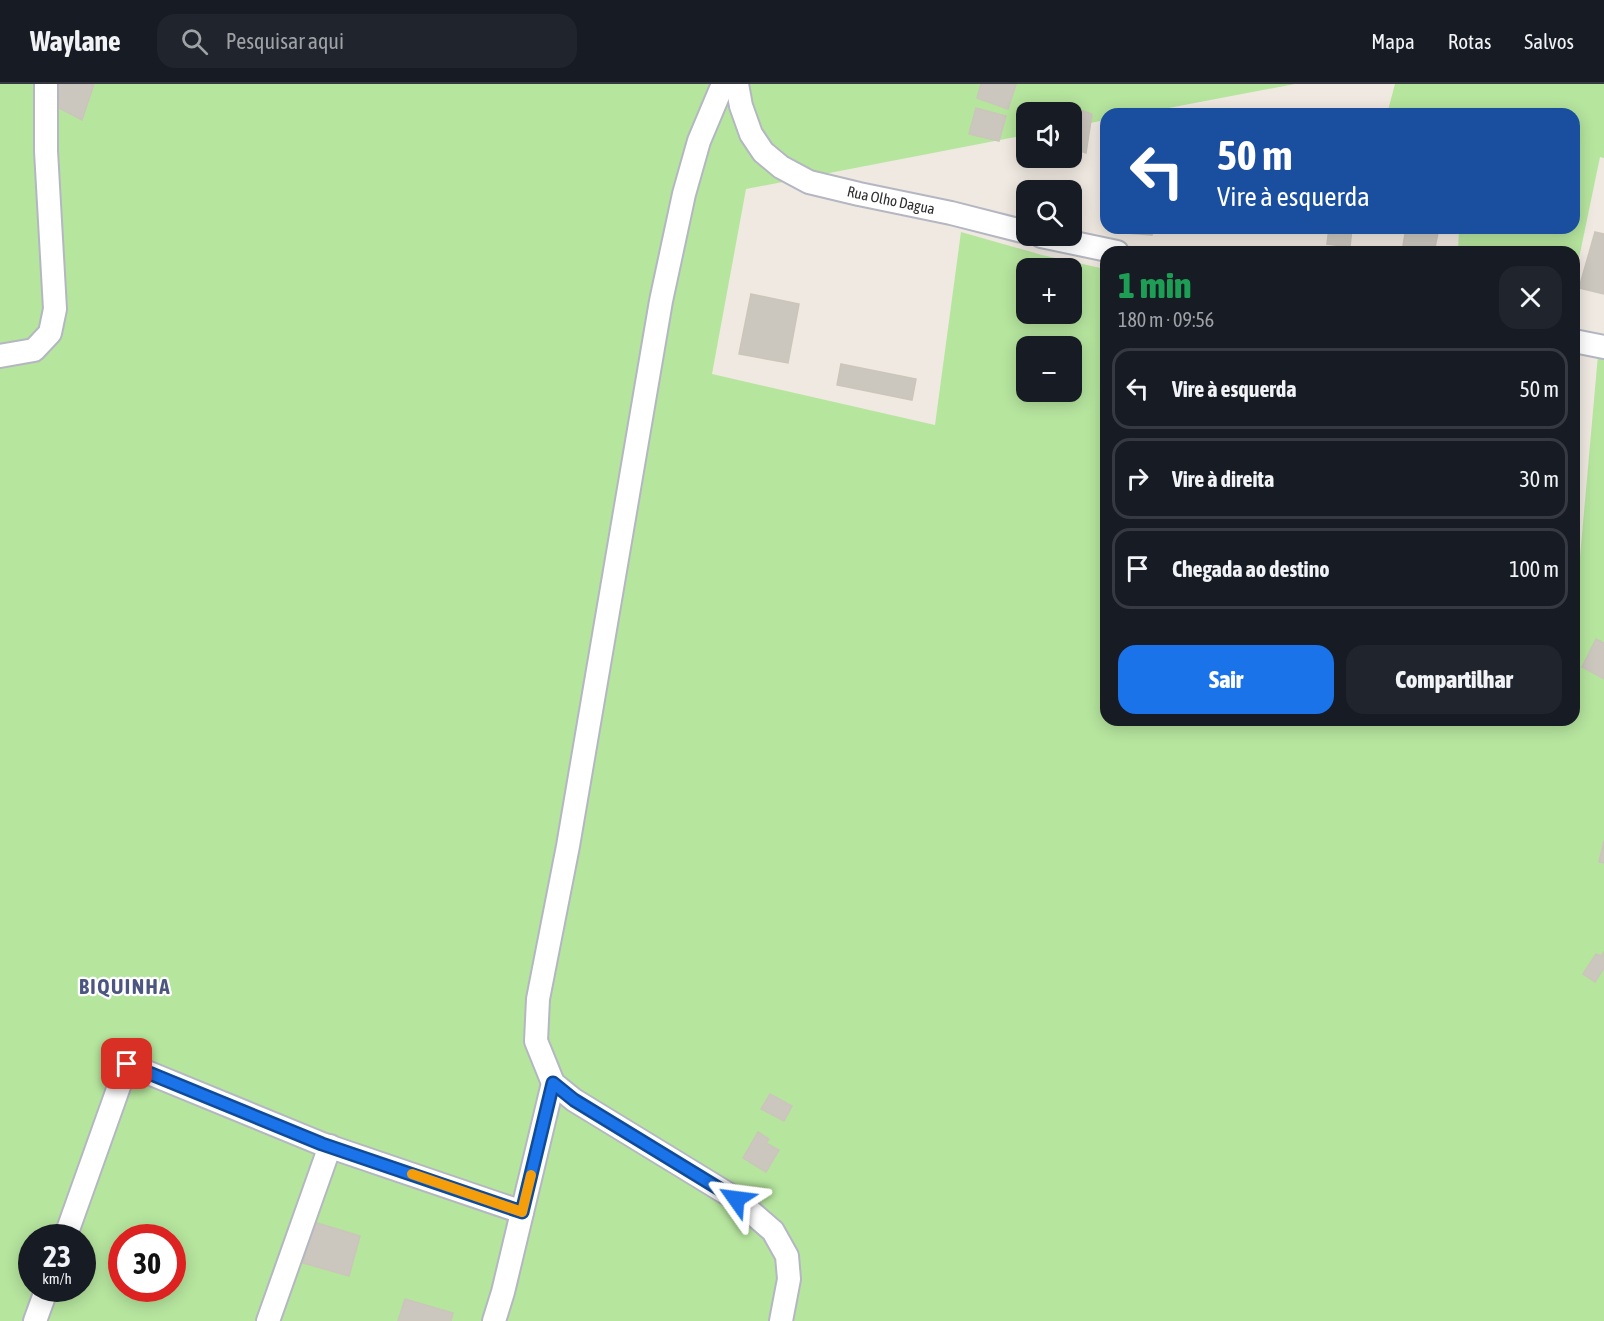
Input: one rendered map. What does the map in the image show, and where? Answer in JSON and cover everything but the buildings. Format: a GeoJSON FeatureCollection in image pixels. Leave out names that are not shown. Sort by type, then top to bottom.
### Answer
{"type":"FeatureCollection","features":[{"type":"Feature","properties":{"kind":"street"},"geometry":{"type":"LineString","coordinates":[[0,356],[34,351],[50,333],[55,309],[46,151],[46,84]]}},
{"type":"Feature","properties":{"kind":"street"},"geometry":{"type":"LineString","coordinates":[[723,84],[699,141],[684,194],[660,301],[570,834],[538,999],[536,1041],[553,1083],[574,1100],[736,1199],[773,1231],[787,1256],[789,1279],[781,1321]]}},
{"type":"Feature","properties":{"kind":"street","name":"Rua Olho Dagua"},"geometry":{"type":"LineString","coordinates":[[737,84],[750,134],[763,152],[781,167],[809,182],[1016,229]]}},
{"type":"Feature","properties":{"kind":"street"},"geometry":{"type":"LineString","coordinates":[[1082,245],[1100,248]]}},
{"type":"Feature","properties":{"kind":"street"},"geometry":{"type":"LineString","coordinates":[[1580,342],[1604,347]]}},
{"type":"Feature","properties":{"kind":"street"},"geometry":{"type":"LineString","coordinates":[[70,1224],[127,1064],[330,1146],[522,1212]]}},
{"type":"Feature","properties":{"kind":"street"},"geometry":{"type":"LineString","coordinates":[[494,1321],[553,1083]]}},
{"type":"Feature","properties":{"kind":"street"},"geometry":{"type":"LineString","coordinates":[[268,1321],[330,1146]]}},
{"type":"Feature","properties":{"kind":"street"},"geometry":{"type":"LineString","coordinates":[[35,1321],[42,1302]]}},
{"type":"Feature","properties":{"kind":"green space"},"geometry":{"type":"Polygon","coordinates":[[[0,84],[1295,84],[1169,108],[1100,108],[1100,121],[1082,125],[1082,102],[1016,102],[1016,137],[746,189],[712,374],[935,425],[961,232],[1056,258],[1016,258],[1016,324],[1082,324],[1082,264],[1100,268],[1100,726],[1580,726],[1580,557],[1598,355],[1604,356],[1604,1321],[0,1321],[0,84]]]}},
{"type":"Feature","properties":{"kind":"green space"},"geometry":{"type":"Polygon","coordinates":[[[1395,84],[1604,84],[1604,158],[1600,157],[1580,253],[1580,246],[1458,246],[1459,234],[1580,234],[1580,108],[1389,108],[1395,84]]]}},
{"type":"Feature","properties":{"kind":"slow traffic"},"geometry":{"type":"LineString","coordinates":[[412,1174],[522,1212],[531,1175]]}},
{"type":"Feature","properties":{"kind":"district","name":"BIQUINHA"},"geometry":{"type":"Point","coordinates":[125,987]}},
{"type":"Feature","properties":{"kind":"route"},"geometry":{"type":"LineString","coordinates":[[127,1064],[322,1144],[522,1212],[553,1083],[574,1100],[736,1199]]}}]}
